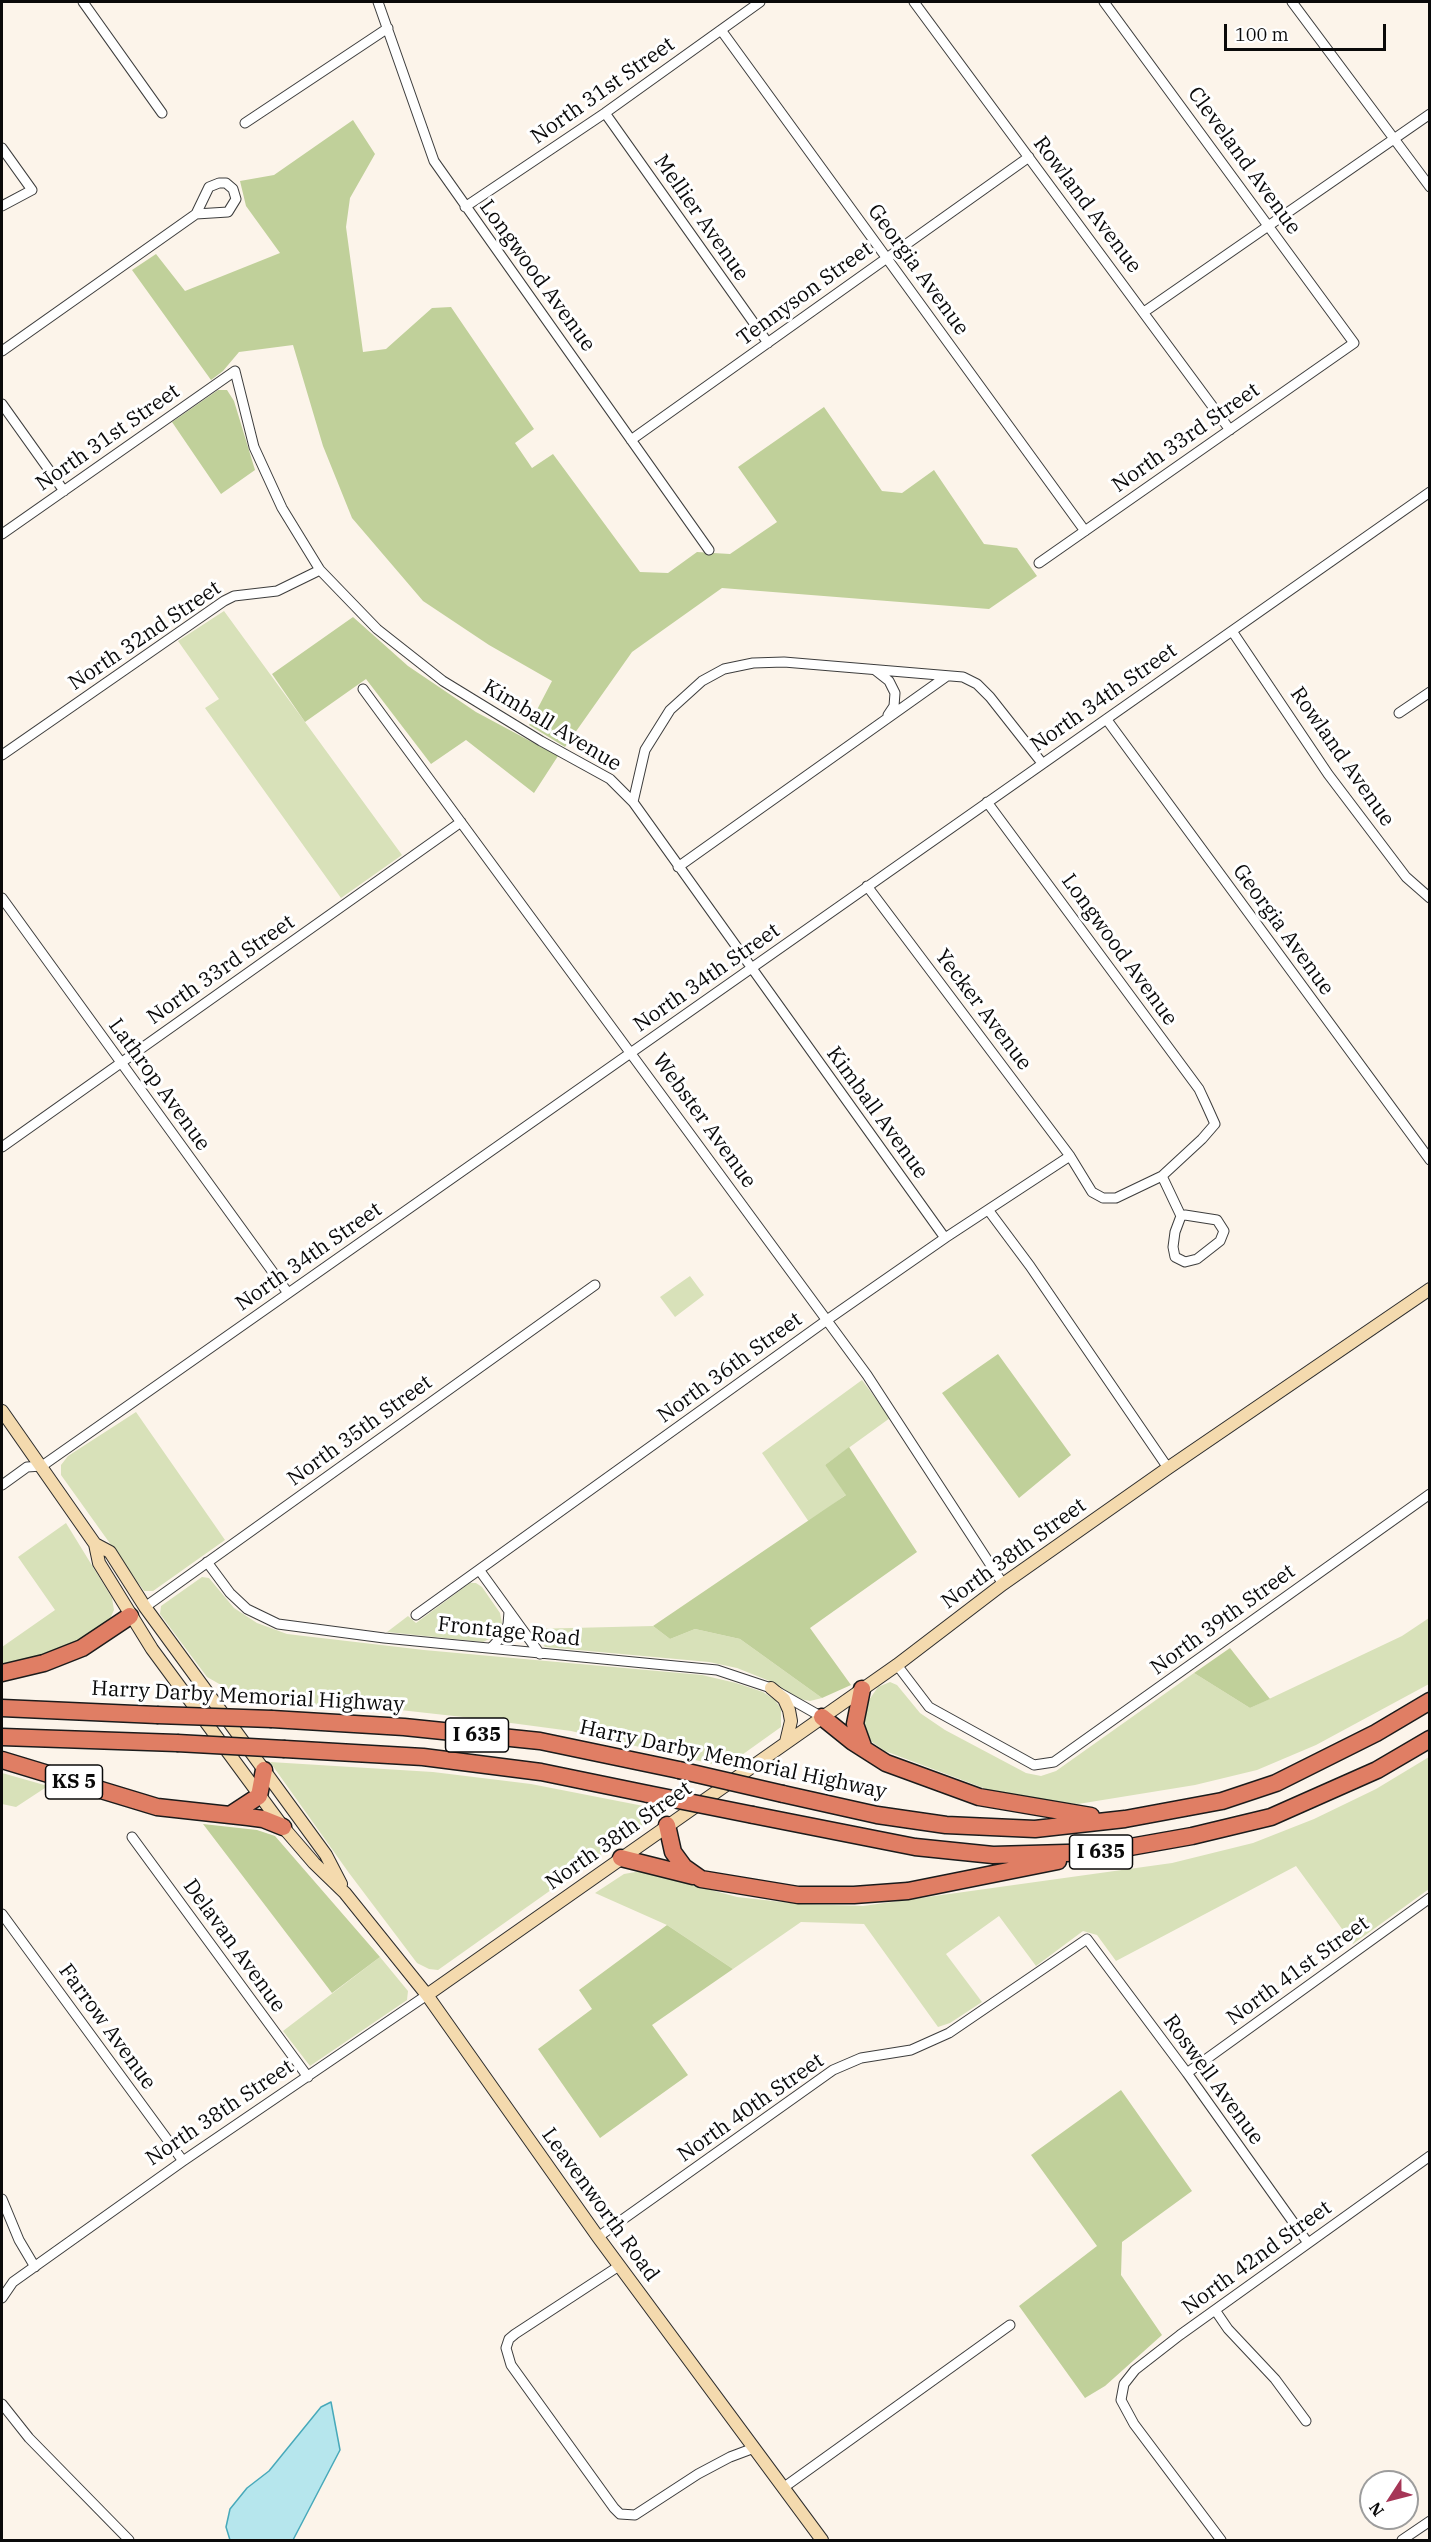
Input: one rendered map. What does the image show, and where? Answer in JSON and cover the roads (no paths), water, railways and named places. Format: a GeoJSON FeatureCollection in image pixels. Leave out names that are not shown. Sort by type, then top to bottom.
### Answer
{"type":"FeatureCollection","features":[{"type":"Feature","properties":{"kind":"highway"},"geometry":{"type":"LineString","coordinates":[[2,1672],[44,1663],[82,1648],[130,1616]]}},
{"type":"Feature","properties":{"kind":"highway"},"geometry":{"type":"LineString","coordinates":[[862,1689],[855,1724],[864,1749]]}},
{"type":"Feature","properties":{"kind":"highway","name":"Harry Darby Memorial Highway"},"geometry":{"type":"LineString","coordinates":[[2,1708],[404,1727],[540,1742],[679,1770],[877,1815],[946,1825],[1035,1829],[1125,1819],[1222,1801],[1276,1783],[1376,1733],[1430,1701]]}},
{"type":"Feature","properties":{"kind":"highway"},"geometry":{"type":"LineString","coordinates":[[822,1717],[886,1764],[978,1797],[1065,1813],[1125,1819]]}},
{"type":"Feature","properties":{"kind":"highway","name":"I 635"},"geometry":{"type":"LineString","coordinates":[[2,1737],[177,1743],[423,1757],[541,1772],[915,1847],[993,1855],[1102,1852],[1192,1836],[1271,1817],[1377,1770],[1430,1739]]}},
{"type":"Feature","properties":{"kind":"highway","name":"KS 5"},"geometry":{"type":"LineString","coordinates":[[2,1760],[157,1807],[263,1819],[283,1827]]}},
{"type":"Feature","properties":{"kind":"highway"},"geometry":{"type":"LineString","coordinates":[[231,1815],[259,1796],[264,1770]]}},
{"type":"Feature","properties":{"kind":"highway"},"geometry":{"type":"LineString","coordinates":[[666,1825],[673,1852],[684,1867],[701,1879]]}},
{"type":"Feature","properties":{"kind":"highway"},"geometry":{"type":"LineString","coordinates":[[621,1858],[701,1879],[798,1895],[854,1895],[909,1891],[1102,1852]]}},
{"type":"Feature","properties":{"kind":"main road","name":"North 38th Street"},"geometry":{"type":"LineString","coordinates":[[427,1995],[897,1665],[1003,1584],[1430,1289]]}},
{"type":"Feature","properties":{"kind":"main road","name":"Leavenworth Road"},"geometry":{"type":"LineString","coordinates":[[2,1411],[95,1544],[99,1563],[130,1616],[259,1796],[314,1863],[345,1893],[427,1995],[598,2237],[822,2541]]}},
{"type":"Feature","properties":{"kind":"main road","name":"Leavenworth Road"},"geometry":{"type":"LineString","coordinates":[[95,1544],[110,1552],[146,1607],[326,1855],[345,1893]]}},
{"type":"Feature","properties":{"kind":"main road"},"geometry":{"type":"LineString","coordinates":[[130,1616],[146,1607]]}},
{"type":"Feature","properties":{"kind":"main road"},"geometry":{"type":"LineString","coordinates":[[771,1688],[784,1699],[789,1710],[791,1721],[786,1742]]}},
{"type":"Feature","properties":{"kind":"street"},"geometry":{"type":"LineString","coordinates":[[83,2],[162,113]]}},
{"type":"Feature","properties":{"kind":"street","name":"Longwood Avenue"},"geometry":{"type":"LineString","coordinates":[[378,2],[434,161],[709,550]]}},
{"type":"Feature","properties":{"kind":"street","name":"North 31st Street"},"geometry":{"type":"LineString","coordinates":[[465,207],[605,113],[760,2]]}},
{"type":"Feature","properties":{"kind":"street","name":"Rowland Avenue"},"geometry":{"type":"LineString","coordinates":[[914,2],[1230,430]]}},
{"type":"Feature","properties":{"kind":"street","name":"Cleveland Avenue"},"geometry":{"type":"LineString","coordinates":[[1104,2],[1354,343]]}},
{"type":"Feature","properties":{"kind":"street"},"geometry":{"type":"LineString","coordinates":[[1292,2],[1430,187]]}},
{"type":"Feature","properties":{"kind":"street"},"geometry":{"type":"LineString","coordinates":[[245,123],[388,28]]}},
{"type":"Feature","properties":{"kind":"street","name":"Georgia Avenue"},"geometry":{"type":"LineString","coordinates":[[721,30],[1085,531]]}},
{"type":"Feature","properties":{"kind":"street","name":"Mellier Avenue"},"geometry":{"type":"LineString","coordinates":[[605,113],[768,343]]}},
{"type":"Feature","properties":{"kind":"street"},"geometry":{"type":"LineString","coordinates":[[1144,312],[1430,114]]}},
{"type":"Feature","properties":{"kind":"street"},"geometry":{"type":"LineString","coordinates":[[2,148],[32,190],[2,206]]}},
{"type":"Feature","properties":{"kind":"street","name":"Tennyson Street"},"geometry":{"type":"LineString","coordinates":[[631,440],[1029,157]]}},
{"type":"Feature","properties":{"kind":"street"},"geometry":{"type":"LineString","coordinates":[[2,351],[196,214],[209,187],[226,183],[233,189],[236,199],[228,212],[196,214]]}},
{"type":"Feature","properties":{"kind":"street","name":"North 33rd Street"},"geometry":{"type":"LineString","coordinates":[[1039,563],[1354,343]]}},
{"type":"Feature","properties":{"kind":"street","name":"North 31st Street"},"geometry":{"type":"LineString","coordinates":[[2,534],[235,372]]}},
{"type":"Feature","properties":{"kind":"street","name":"Kimball Avenue"},"geometry":{"type":"LineString","coordinates":[[235,372],[254,447],[282,508],[320,570],[377,630],[443,681],[541,741],[610,779],[633,802],[945,1238]]}},
{"type":"Feature","properties":{"kind":"street"},"geometry":{"type":"LineString","coordinates":[[2,404],[64,491]]}},
{"type":"Feature","properties":{"kind":"street","name":"North 34th Street"},"geometry":{"type":"LineString","coordinates":[[2,1485],[27,1467],[42,1466],[1430,492]]}},
{"type":"Feature","properties":{"kind":"street","name":"North 32nd Street"},"geometry":{"type":"LineString","coordinates":[[2,755],[224,601],[234,596],[277,591],[320,570]]}},
{"type":"Feature","properties":{"kind":"street","name":"Rowland Avenue"},"geometry":{"type":"LineString","coordinates":[[1232,631],[1328,774],[1406,876],[1430,898]]}},
{"type":"Feature","properties":{"kind":"street"},"geometry":{"type":"LineString","coordinates":[[633,802],[645,750],[670,710],[702,681],[724,669],[753,663],[784,662],[963,677],[977,684],[990,697],[1042,763]]}},
{"type":"Feature","properties":{"kind":"street"},"geometry":{"type":"LineString","coordinates":[[873,669],[889,681],[895,693],[894,706],[886,718]]}},
{"type":"Feature","properties":{"kind":"street"},"geometry":{"type":"LineString","coordinates":[[678,867],[947,676]]}},
{"type":"Feature","properties":{"kind":"street","name":"Webster Avenue"},"geometry":{"type":"LineString","coordinates":[[363,688],[827,1320],[894,1415],[943,1495],[1003,1584]]}},
{"type":"Feature","properties":{"kind":"street"},"geometry":{"type":"LineString","coordinates":[[1399,713],[1430,692]]}},
{"type":"Feature","properties":{"kind":"street","name":"Georgia Avenue"},"geometry":{"type":"LineString","coordinates":[[1107,720],[1430,1160]]}},
{"type":"Feature","properties":{"kind":"street","name":"Longwood Avenue"},"geometry":{"type":"LineString","coordinates":[[987,802],[1198,1089],[1215,1124]]}},
{"type":"Feature","properties":{"kind":"street","name":"North 33rd Street"},"geometry":{"type":"LineString","coordinates":[[2,1147],[461,822]]}},
{"type":"Feature","properties":{"kind":"street","name":"Yecker Avenue"},"geometry":{"type":"LineString","coordinates":[[867,886],[1070,1156],[1092,1192],[1103,1198],[1116,1198],[1162,1176],[1215,1124]]}},
{"type":"Feature","properties":{"kind":"street","name":"Lathrop Avenue"},"geometry":{"type":"LineString","coordinates":[[2,898],[288,1293]]}},
{"type":"Feature","properties":{"kind":"street","name":"North 36th Street"},"geometry":{"type":"LineString","coordinates":[[416,1615],[827,1320],[945,1238],[1070,1156]]}},
{"type":"Feature","properties":{"kind":"street"},"geometry":{"type":"LineString","coordinates":[[1162,1176],[1181,1216],[1175,1232],[1173,1247],[1175,1257],[1185,1262],[1197,1259],[1220,1241],[1224,1231],[1217,1220],[1181,1216]]}},
{"type":"Feature","properties":{"kind":"street"},"geometry":{"type":"LineString","coordinates":[[989,1210],[1168,1468]]}},
{"type":"Feature","properties":{"kind":"street","name":"North 35th Street"},"geometry":{"type":"LineString","coordinates":[[146,1607],[595,1285]]}},
{"type":"Feature","properties":{"kind":"street","name":"North 39th Street"},"geometry":{"type":"LineString","coordinates":[[897,1665],[929,1707],[1034,1765],[1054,1762],[1430,1494]]}},
{"type":"Feature","properties":{"kind":"street","name":"Frontage Road"},"geometry":{"type":"LineString","coordinates":[[207,1563],[230,1593],[247,1609],[278,1624],[384,1638],[717,1670],[771,1688],[822,1717]]}},
{"type":"Feature","properties":{"kind":"street"},"geometry":{"type":"LineString","coordinates":[[480,1571],[540,1654]]}},
{"type":"Feature","properties":{"kind":"street"},"geometry":{"type":"LineString","coordinates":[[491,1648],[505,1633],[509,1612]]}},
{"type":"Feature","properties":{"kind":"street","name":"Delavan Avenue"},"geometry":{"type":"LineString","coordinates":[[132,1837],[308,2077]]}},
{"type":"Feature","properties":{"kind":"street","name":"North 41st Street"},"geometry":{"type":"LineString","coordinates":[[1187,2073],[1430,1898]]}},
{"type":"Feature","properties":{"kind":"street","name":"Farrow Avenue"},"geometry":{"type":"LineString","coordinates":[[2,1914],[183,2161]]}},
{"type":"Feature","properties":{"kind":"street","name":"Roswell Avenue"},"geometry":{"type":"LineString","coordinates":[[1087,1939],[1187,2073],[1308,2243]]}},
{"type":"Feature","properties":{"kind":"street","name":"North 40th Street"},"geometry":{"type":"LineString","coordinates":[[598,2237],[833,2070],[861,2058],[911,2050],[949,2033],[1087,1939]]}},
{"type":"Feature","properties":{"kind":"street","name":"North 38th Street"},"geometry":{"type":"LineString","coordinates":[[2,2298],[13,2282],[183,2161],[427,1995]]}},
{"type":"Feature","properties":{"kind":"street","name":"North 42nd Street"},"geometry":{"type":"LineString","coordinates":[[1221,2541],[1134,2424],[1121,2400],[1124,2384],[1135,2370],[1215,2310],[1430,2156]]}},
{"type":"Feature","properties":{"kind":"street"},"geometry":{"type":"LineString","coordinates":[[2,2199],[19,2240],[35,2267]]}},
{"type":"Feature","properties":{"kind":"street"},"geometry":{"type":"LineString","coordinates":[[619,2266],[515,2334],[509,2339],[506,2348],[511,2364],[614,2508],[620,2514],[635,2515],[698,2474],[730,2457],[754,2448]]}},
{"type":"Feature","properties":{"kind":"street"},"geometry":{"type":"LineString","coordinates":[[1215,2310],[1228,2329],[1275,2379],[1306,2421]]}},
{"type":"Feature","properties":{"kind":"street"},"geometry":{"type":"LineString","coordinates":[[783,2488],[1010,2325]]}},
{"type":"Feature","properties":{"kind":"street"},"geometry":{"type":"LineString","coordinates":[[2,2404],[29,2438],[129,2541]]}},
{"type":"Feature","properties":{"kind":"street"},"geometry":{"type":"LineString","coordinates":[[1402,2541],[1430,2521]]}},
{"type":"Feature","properties":{"kind":"water"},"geometry":{"type":"Polygon","coordinates":[[[331,2402],[340,2450],[293,2540],[230,2540],[226,2527],[230,2509],[247,2488],[269,2471],[321,2407],[331,2402]]]}}]}
